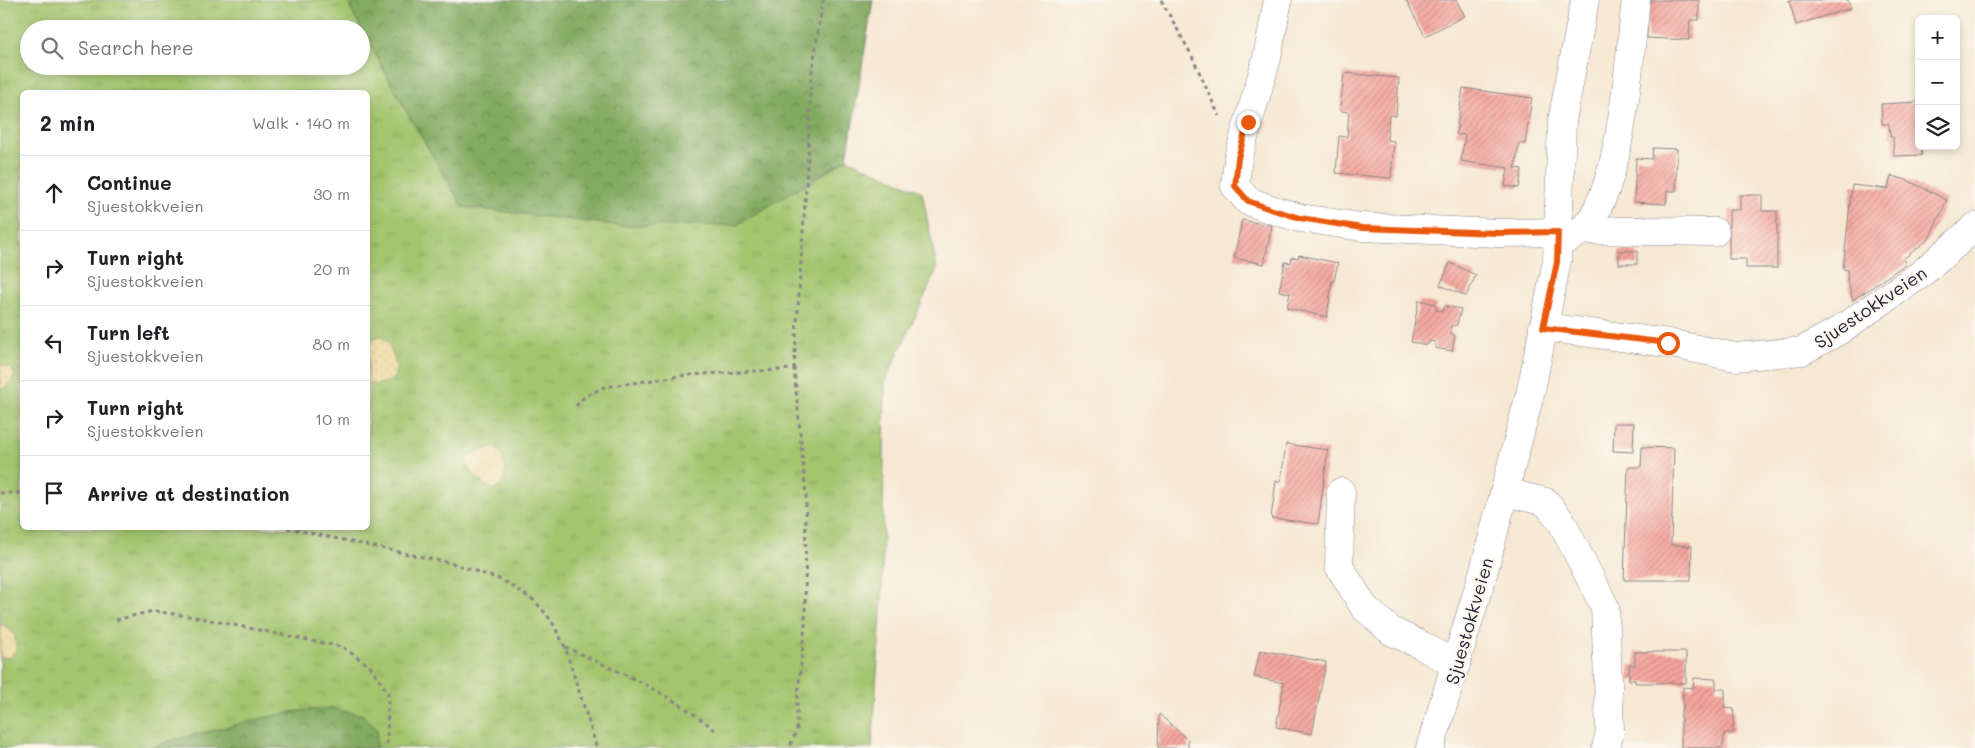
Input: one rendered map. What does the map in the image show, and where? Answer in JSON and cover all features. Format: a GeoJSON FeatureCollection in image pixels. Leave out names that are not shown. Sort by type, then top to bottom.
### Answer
{"type":"FeatureCollection","features":[{"type":"Feature","properties":{"kind":"street"},"geometry":{"type":"LineString","coordinates":[[1278,0],[1267,58],[1238,158],[1235,186],[1248,201],[1300,218],[1362,228],[1565,236],[1715,232]]}},
{"type":"Feature","properties":{"kind":"street","name":"Sjuestokkveien"},"geometry":{"type":"LineString","coordinates":[[1430,748],[1456,665],[1531,390],[1557,262],[1565,236],[1562,121],[1585,0]]}},
{"type":"Feature","properties":{"kind":"street"},"geometry":{"type":"LineString","coordinates":[[1565,236],[1603,199],[1612,165],[1626,87],[1636,0]]}},
{"type":"Feature","properties":{"kind":"street","name":"Sjuestokkveien"},"geometry":{"type":"LineString","coordinates":[[1543,328],[1668,343],[1735,357],[1802,351],[1840,330],[1921,274],[1975,227]]}},
{"type":"Feature","properties":{"kind":"street"},"geometry":{"type":"LineString","coordinates":[[1341,492],[1339,566],[1364,607],[1391,631],[1422,645],[1456,665]]}},
{"type":"Feature","properties":{"kind":"street"},"geometry":{"type":"LineString","coordinates":[[1504,492],[1546,502],[1561,520],[1605,607],[1610,731],[1606,748]]}},
{"type":"Feature","properties":{"kind":"path"},"geometry":{"type":"LineString","coordinates":[[789,748],[797,731],[797,703],[805,624],[806,495],[794,369],[808,155],[811,77],[823,0]]}},
{"type":"Feature","properties":{"kind":"path"},"geometry":{"type":"LineString","coordinates":[[1161,0],[1191,54],[1238,158]]}},
{"type":"Feature","properties":{"kind":"path"},"geometry":{"type":"LineString","coordinates":[[576,406],[584,397],[604,386],[687,375],[794,369]]}},
{"type":"Feature","properties":{"kind":"path"},"geometry":{"type":"LineString","coordinates":[[0,493],[20,493]]}},
{"type":"Feature","properties":{"kind":"path"},"geometry":{"type":"LineString","coordinates":[[296,530],[446,562],[502,580],[535,601],[551,620],[565,647],[597,748]]}},
{"type":"Feature","properties":{"kind":"path"},"geometry":{"type":"LineString","coordinates":[[116,620],[153,611],[195,616],[342,647],[370,666],[388,693],[387,748]]}},
{"type":"Feature","properties":{"kind":"path"},"geometry":{"type":"LineString","coordinates":[[565,647],[652,687],[690,709],[716,731]]}},
{"type":"Feature","properties":{"kind":"green space"},"geometry":{"type":"Polygon","coordinates":[[[0,0],[346,0],[357,20],[20,20],[20,75],[370,75],[370,44],[408,114],[463,207],[805,186],[847,159],[922,192],[937,269],[885,382],[882,599],[872,748],[0,748],[0,0]]]}},
{"type":"Feature","properties":{"kind":"green space"},"geometry":{"type":"Polygon","coordinates":[[[346,0],[873,0],[847,159],[737,225],[623,226],[463,207],[408,114],[370,44],[370,20],[357,20],[346,0]]]}},
{"type":"Feature","properties":{"kind":"green space"},"geometry":{"type":"Polygon","coordinates":[[[330,708],[363,715],[377,729],[376,748],[152,748],[172,740],[290,712],[330,708]]]}},
{"type":"Feature","properties":{"kind":"sand"},"geometry":{"type":"Polygon","coordinates":[[[379,335],[389,343],[396,371],[388,382],[370,384],[370,342],[379,335]]]}},
{"type":"Feature","properties":{"kind":"sand"},"geometry":{"type":"Polygon","coordinates":[[[3,365],[11,368],[15,374],[12,381],[0,391],[0,366],[3,365]]]}},
{"type":"Feature","properties":{"kind":"sand"},"geometry":{"type":"Polygon","coordinates":[[[494,447],[504,462],[505,471],[504,479],[500,486],[495,489],[487,487],[473,474],[468,468],[466,459],[479,451],[494,447]]]}},
{"type":"Feature","properties":{"kind":"sand"},"geometry":{"type":"Polygon","coordinates":[[[0,625],[4,625],[15,635],[16,650],[10,658],[0,657],[0,625]]]}},
{"type":"Feature","properties":{"kind":"building"},"geometry":{"type":"Polygon","coordinates":[[[1406,0],[1456,0],[1465,16],[1425,36],[1406,0]]]}},
{"type":"Feature","properties":{"kind":"building"},"geometry":{"type":"Polygon","coordinates":[[[1640,0],[1699,0],[1699,20],[1690,20],[1689,40],[1647,38],[1648,8],[1640,0]]]}},
{"type":"Feature","properties":{"kind":"building"},"geometry":{"type":"Polygon","coordinates":[[[1789,0],[1848,0],[1851,8],[1796,25],[1789,0]]]}},
{"type":"Feature","properties":{"kind":"building"},"geometry":{"type":"Polygon","coordinates":[[[1344,73],[1399,78],[1396,116],[1389,115],[1387,140],[1394,141],[1391,178],[1336,173],[1339,136],[1347,137],[1349,112],[1340,111],[1344,73]]]}},
{"type":"Feature","properties":{"kind":"building"},"geometry":{"type":"Polygon","coordinates":[[[1463,88],[1532,98],[1525,144],[1519,143],[1515,168],[1522,169],[1519,188],[1505,186],[1508,168],[1461,161],[1465,135],[1456,134],[1463,88]]]}},
{"type":"Feature","properties":{"kind":"building"},"geometry":{"type":"Polygon","coordinates":[[[1915,102],[1915,150],[1921,150],[1922,155],[1894,156],[1893,137],[1890,137],[1889,124],[1882,124],[1881,104],[1915,102]]]}},
{"type":"Feature","properties":{"kind":"building"},"geometry":{"type":"Polygon","coordinates":[[[1653,148],[1677,149],[1676,191],[1667,191],[1666,204],[1634,202],[1636,158],[1652,159],[1653,148]]]}},
{"type":"Feature","properties":{"kind":"building"},"geometry":{"type":"Polygon","coordinates":[[[1891,176],[1907,180],[1947,200],[1929,239],[1903,259],[1906,264],[1853,300],[1847,279],[1848,270],[1843,269],[1852,185],[1888,189],[1891,176]]]}},
{"type":"Feature","properties":{"kind":"building"},"geometry":{"type":"Polygon","coordinates":[[[1740,195],[1762,195],[1762,211],[1777,211],[1777,268],[1746,268],[1746,259],[1729,259],[1729,210],[1740,210],[1740,195]]]}},
{"type":"Feature","properties":{"kind":"building"},"geometry":{"type":"Polygon","coordinates":[[[1242,220],[1272,226],[1264,264],[1234,258],[1242,220]]]}},
{"type":"Feature","properties":{"kind":"building"},"geometry":{"type":"Polygon","coordinates":[[[1619,251],[1637,251],[1637,264],[1619,264],[1619,251]]]}},
{"type":"Feature","properties":{"kind":"building"},"geometry":{"type":"Polygon","coordinates":[[[1299,255],[1338,263],[1334,281],[1332,281],[1327,317],[1287,308],[1290,293],[1279,291],[1285,262],[1291,263],[1292,257],[1298,258],[1299,255]]]}},
{"type":"Feature","properties":{"kind":"building"},"geometry":{"type":"Polygon","coordinates":[[[1450,263],[1476,275],[1466,296],[1440,285],[1450,263]]]}},
{"type":"Feature","properties":{"kind":"building"},"geometry":{"type":"Polygon","coordinates":[[[1419,300],[1435,304],[1436,310],[1442,311],[1445,306],[1461,309],[1457,325],[1451,326],[1450,332],[1455,336],[1452,351],[1435,348],[1435,342],[1430,341],[1427,345],[1411,342],[1419,300]]]}},
{"type":"Feature","properties":{"kind":"building"},"geometry":{"type":"Polygon","coordinates":[[[1614,423],[1634,423],[1633,452],[1613,451],[1614,423]]]}},
{"type":"Feature","properties":{"kind":"building"},"geometry":{"type":"Polygon","coordinates":[[[1286,444],[1328,450],[1318,524],[1271,518],[1276,481],[1281,481],[1286,444]]]}},
{"type":"Feature","properties":{"kind":"building"},"geometry":{"type":"Polygon","coordinates":[[[1642,447],[1674,448],[1671,545],[1692,546],[1691,580],[1624,580],[1628,467],[1641,467],[1642,447]]]}},
{"type":"Feature","properties":{"kind":"building"},"geometry":{"type":"Polygon","coordinates":[[[1260,650],[1326,662],[1312,734],[1276,727],[1284,683],[1254,677],[1260,650]]]}},
{"type":"Feature","properties":{"kind":"building"},"geometry":{"type":"Polygon","coordinates":[[[1635,652],[1686,652],[1686,683],[1635,683],[1635,680],[1629,680],[1629,665],[1635,665],[1635,652]]]}},
{"type":"Feature","properties":{"kind":"building"},"geometry":{"type":"Polygon","coordinates":[[[1694,678],[1716,679],[1716,689],[1725,689],[1725,708],[1734,709],[1733,733],[1724,733],[1723,748],[1681,748],[1683,687],[1693,688],[1694,678]]]}},
{"type":"Feature","properties":{"kind":"building"},"geometry":{"type":"Polygon","coordinates":[[[1159,714],[1188,740],[1188,748],[1158,748],[1159,714]]]}},
{"type":"Feature","properties":{"kind":"route"},"geometry":{"type":"LineString","coordinates":[[1248,122],[1238,158],[1235,186],[1248,201],[1300,218],[1362,228],[1499,233],[1558,232],[1557,262],[1543,328],[1668,343]]}}]}
